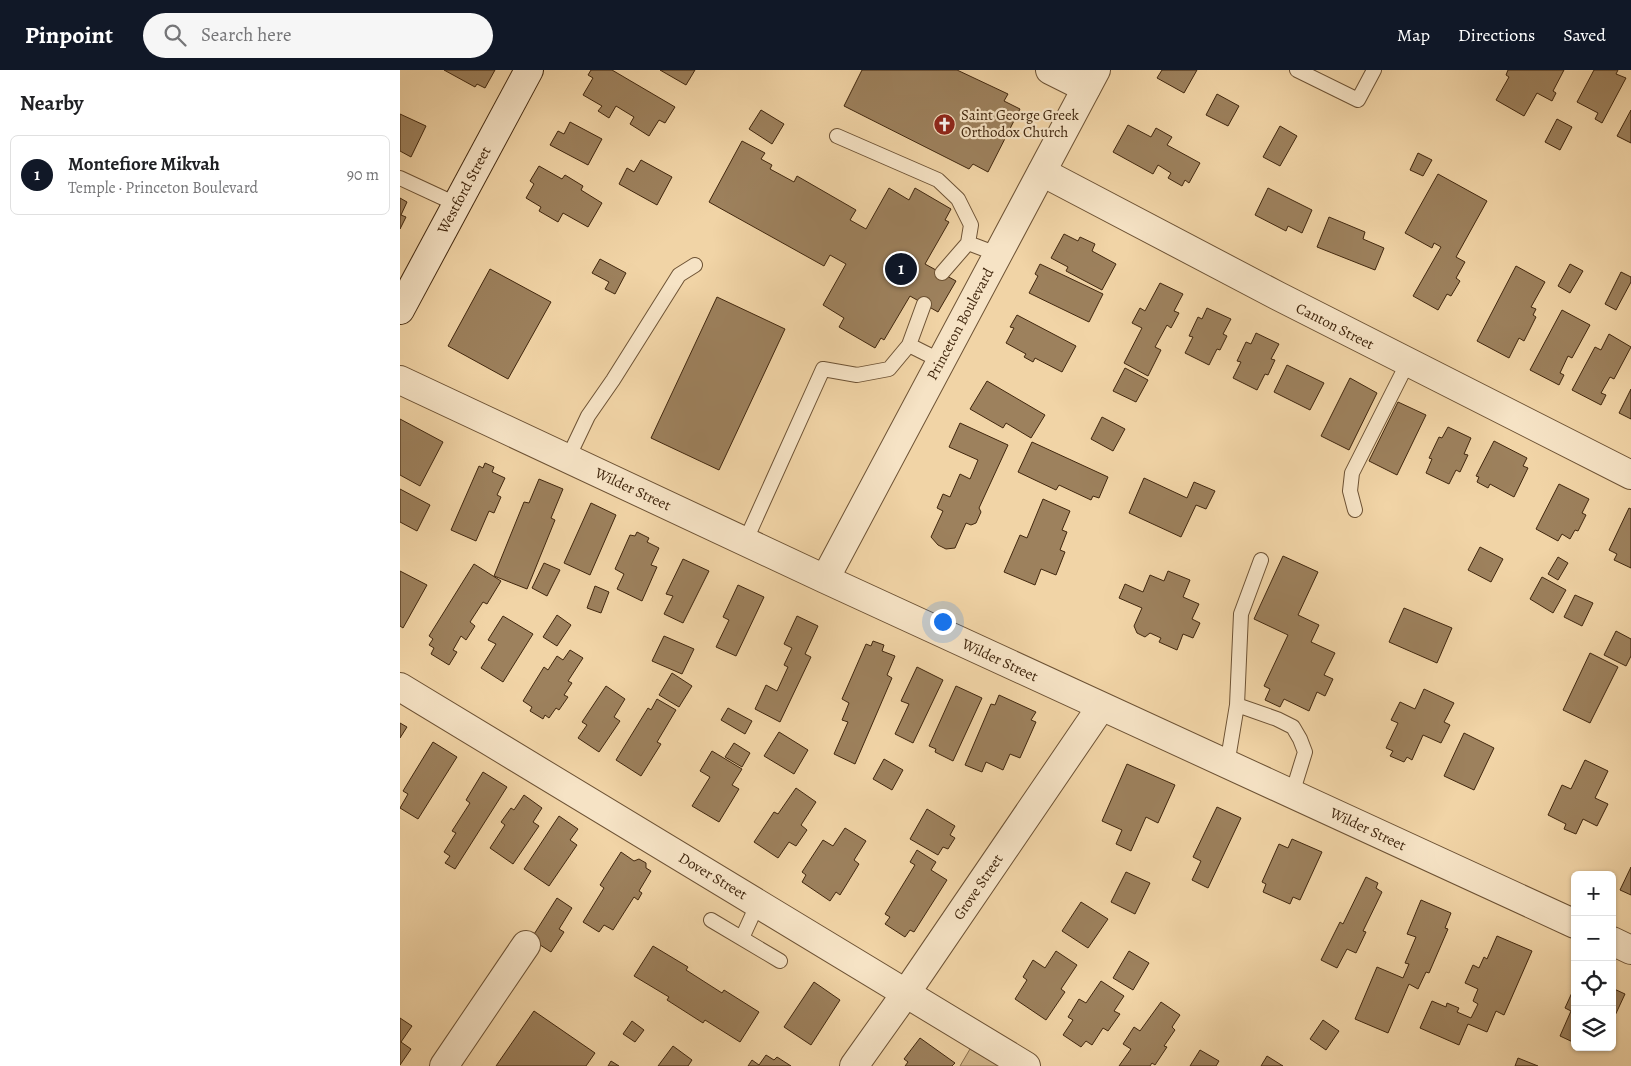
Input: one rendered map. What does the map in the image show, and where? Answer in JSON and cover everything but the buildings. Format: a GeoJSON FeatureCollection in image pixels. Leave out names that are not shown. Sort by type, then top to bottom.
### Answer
{"type":"FeatureCollection","features":[{"type":"Feature","properties":{"kind":"street","name":"Westford Street"},"geometry":{"type":"LineString","coordinates":[[400,310],[528,70]]}},
{"type":"Feature","properties":{"kind":"street"},"geometry":{"type":"LineString","coordinates":[[1050,70],[1091,79]]}},
{"type":"Feature","properties":{"kind":"street","name":"Princeton Boulevard"},"geometry":{"type":"LineString","coordinates":[[825,579],[1091,79]]}},
{"type":"Feature","properties":{"kind":"street","name":"Canton Street"},"geometry":{"type":"LineString","coordinates":[[1042,172],[1286,301],[1631,475]]}},
{"type":"Feature","properties":{"kind":"street","name":"Wilder Street"},"geometry":{"type":"LineString","coordinates":[[400,380],[1100,707],[1571,922]]}},
{"type":"Feature","properties":{"kind":"street","name":"Dover Street"},"geometry":{"type":"LineString","coordinates":[[400,687],[1026,1066]]}},
{"type":"Feature","properties":{"kind":"street","name":"Grove Street"},"geometry":{"type":"LineString","coordinates":[[854,1066],[906,993],[1100,707]]}},
{"type":"Feature","properties":{"kind":"street"},"geometry":{"type":"LineString","coordinates":[[1616,944],[1631,950]]}},
{"type":"Feature","properties":{"kind":"street"},"geometry":{"type":"LineString","coordinates":[[444,1066],[526,945]]}},
{"type":"Feature","properties":{"kind":"lane"},"geometry":{"type":"LineString","coordinates":[[1297,70],[1358,100],[1374,70]]}},
{"type":"Feature","properties":{"kind":"lane"},"geometry":{"type":"LineString","coordinates":[[837,136],[938,180],[958,199],[971,224],[968,243],[942,273]]}},
{"type":"Feature","properties":{"kind":"lane"},"geometry":{"type":"LineString","coordinates":[[400,178],[456,204]]}},
{"type":"Feature","properties":{"kind":"lane"},"geometry":{"type":"LineString","coordinates":[[968,243],[997,254]]}},
{"type":"Feature","properties":{"kind":"lane"},"geometry":{"type":"LineString","coordinates":[[568,458],[588,416],[679,275],[695,265]]}},
{"type":"Feature","properties":{"kind":"lane"},"geometry":{"type":"LineString","coordinates":[[745,542],[823,369],[857,375],[889,369],[909,345],[924,304]]}},
{"type":"Feature","properties":{"kind":"lane"},"geometry":{"type":"LineString","coordinates":[[909,345],[941,361]]}},
{"type":"Feature","properties":{"kind":"lane"},"geometry":{"type":"LineString","coordinates":[[1355,510],[1350,490],[1352,473],[1408,362]]}},
{"type":"Feature","properties":{"kind":"lane"},"geometry":{"type":"LineString","coordinates":[[1228,765],[1237,705],[1241,614],[1260,560]]}},
{"type":"Feature","properties":{"kind":"lane"},"geometry":{"type":"LineString","coordinates":[[1237,705],[1285,723],[1292,727],[1300,739],[1305,752],[1292,794]]}},
{"type":"Feature","properties":{"kind":"lane"},"geometry":{"type":"LineString","coordinates":[[742,938],[758,903]]}},
{"type":"Feature","properties":{"kind":"lane"},"geometry":{"type":"LineString","coordinates":[[711,920],[780,961]]}},
{"type":"Feature","properties":{"kind":"shaded area"},"geometry":{"type":"Polygon","coordinates":[[[970,1049],[999,1066],[960,1066],[970,1049]]]}},
{"type":"Feature","properties":{"kind":"place","name":"Saint George Greek Orthodox Church"},"geometry":{"type":"Point","coordinates":[945,124]}},
{"type":"Feature","properties":{"kind":"place","name":"Montefiore Mikvah"},"geometry":{"type":"Point","coordinates":[901,269]}}]}
